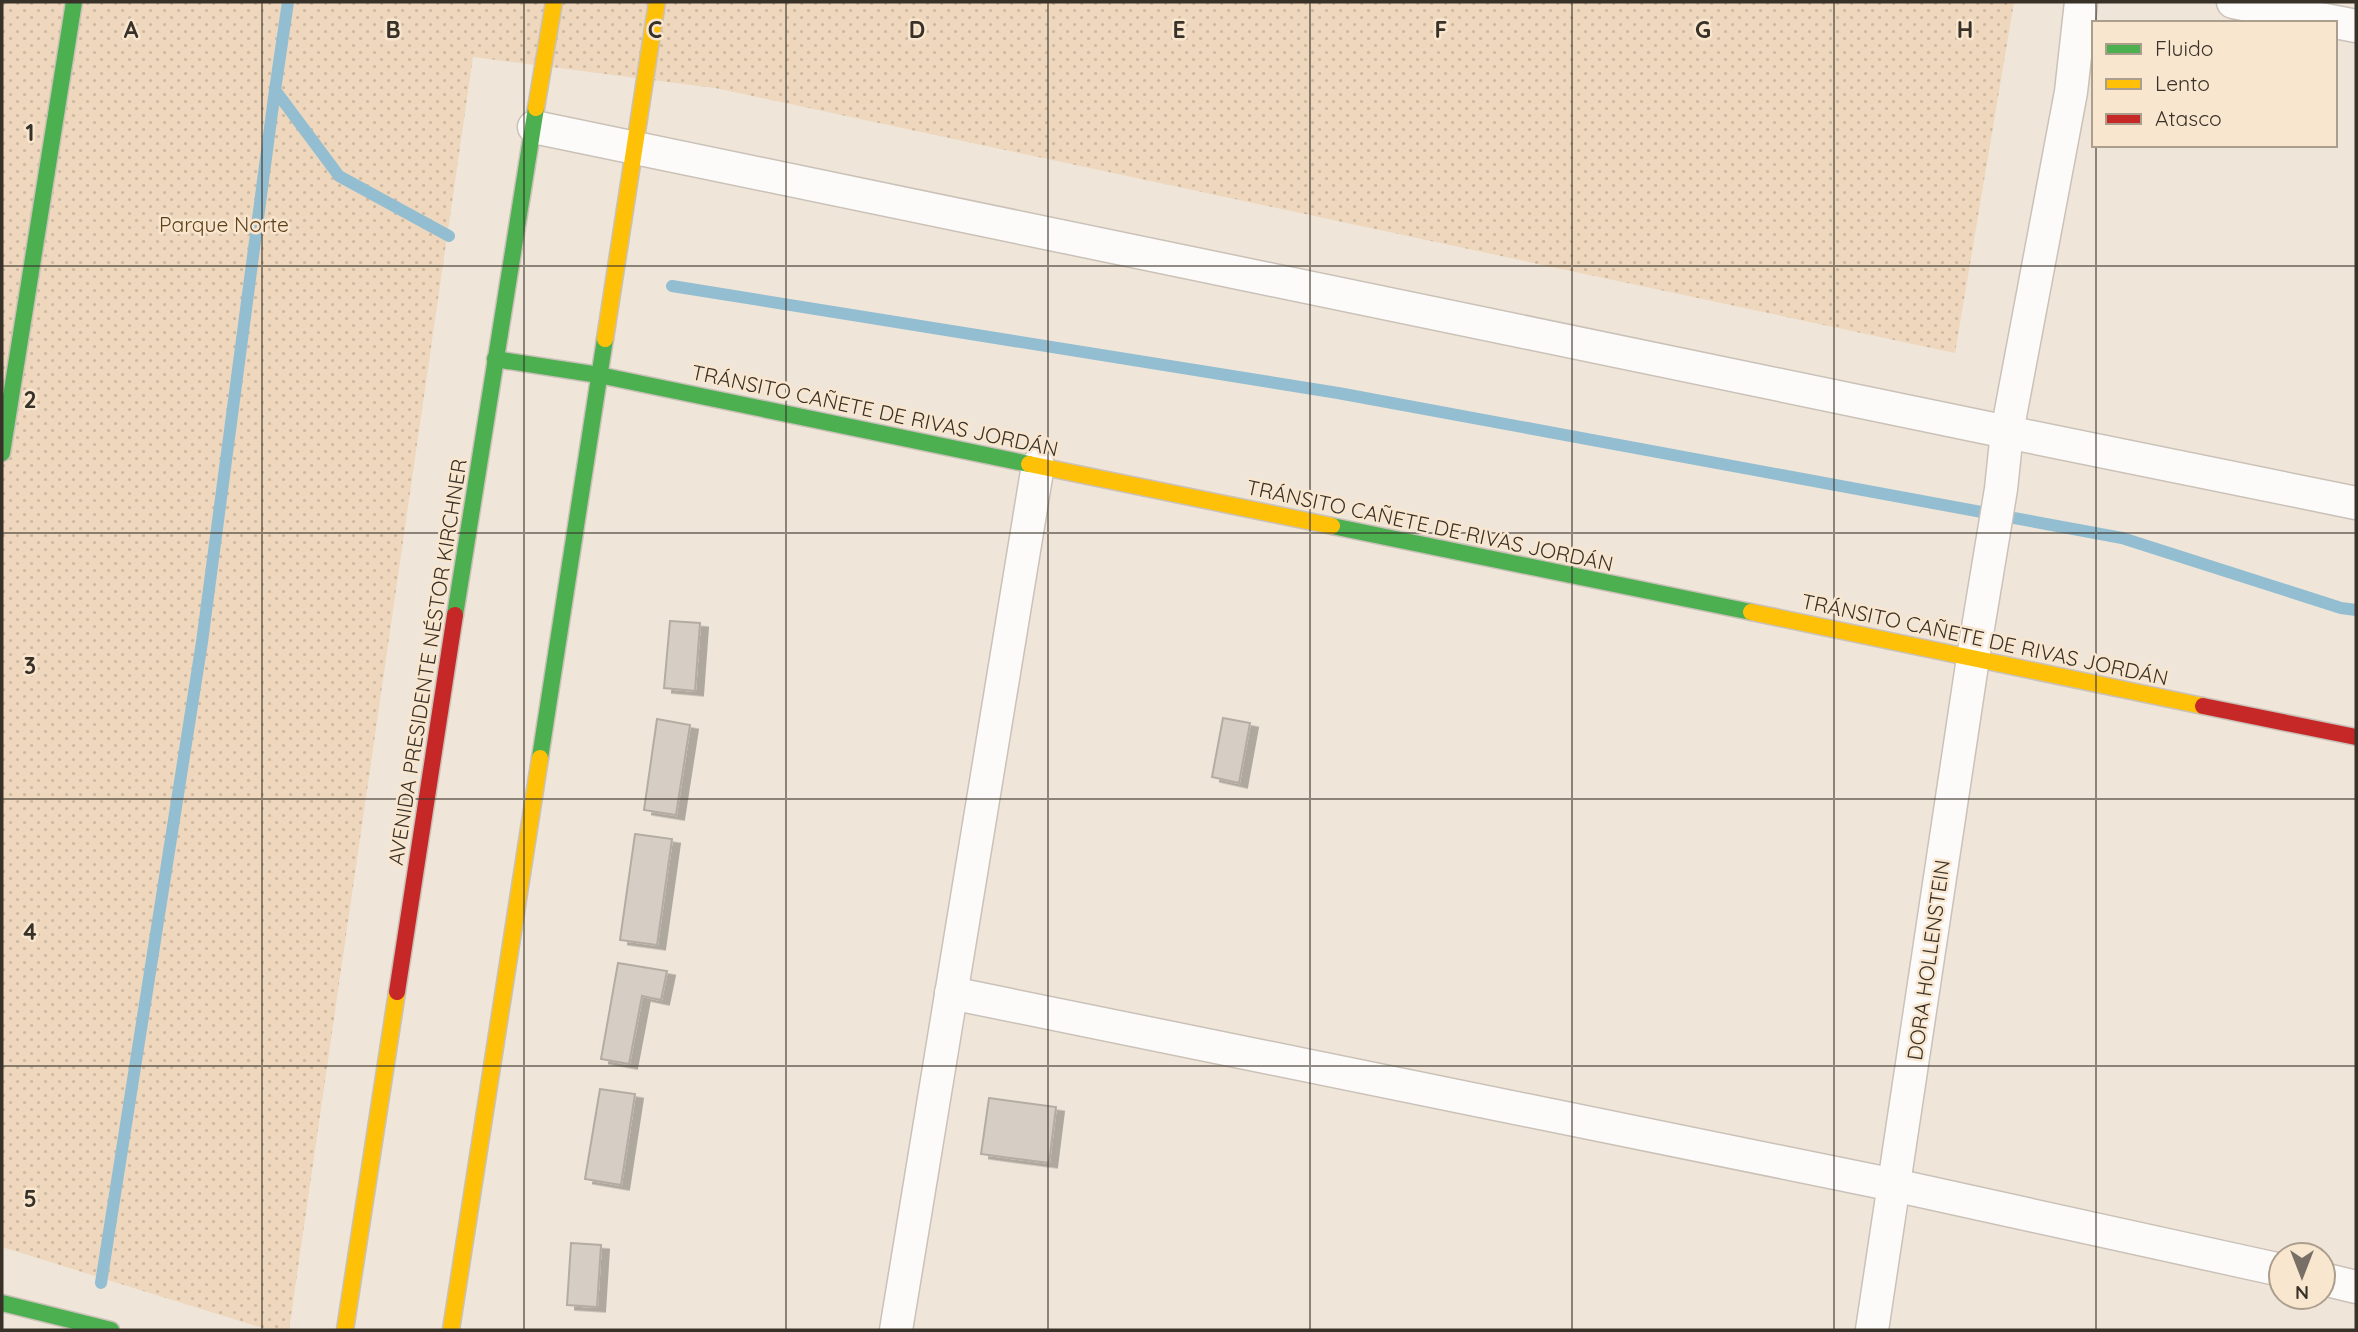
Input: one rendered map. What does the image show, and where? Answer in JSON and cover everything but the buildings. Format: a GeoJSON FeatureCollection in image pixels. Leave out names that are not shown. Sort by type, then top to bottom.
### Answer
{"type":"FeatureCollection","features":[{"type":"Feature","properties":{"kind":"main road"},"geometry":{"type":"LineString","coordinates":[[2,453],[74,2]]}},
{"type":"Feature","properties":{"kind":"main road","name":"AVENIDA PRESIDENTE NÉSTOR KIRCHNER"},"geometry":{"type":"LineString","coordinates":[[345,1330],[495,359],[554,2]]}},
{"type":"Feature","properties":{"kind":"main road"},"geometry":{"type":"LineString","coordinates":[[451,1330],[657,2]]}},
{"type":"Feature","properties":{"kind":"main road","name":"TRÁNSITO CAÑETE DE RIVAS JORDÁN"},"geometry":{"type":"LineString","coordinates":[[495,359],[599,375],[2356,737]]}},
{"type":"Feature","properties":{"kind":"main road"},"geometry":{"type":"LineString","coordinates":[[2,1303],[111,1330]]}},
{"type":"Feature","properties":{"kind":"street","name":"DORA HOLLENSTEIN"},"geometry":{"type":"LineString","coordinates":[[1872,1330],[2001,489],[2007,432],[2071,92],[2081,2]]}},
{"type":"Feature","properties":{"kind":"street"},"geometry":{"type":"LineString","coordinates":[[2233,2],[2330,21]]}},
{"type":"Feature","properties":{"kind":"street"},"geometry":{"type":"LineString","coordinates":[[2337,22],[2356,26]]}},
{"type":"Feature","properties":{"kind":"street"},"geometry":{"type":"LineString","coordinates":[[534,127],[2356,502]]}},
{"type":"Feature","properties":{"kind":"street"},"geometry":{"type":"LineString","coordinates":[[896,1330],[1038,465]]}},
{"type":"Feature","properties":{"kind":"street"},"geometry":{"type":"LineString","coordinates":[[951,993],[1894,1185],[2267,1267]]}},
{"type":"Feature","properties":{"kind":"street"},"geometry":{"type":"LineString","coordinates":[[2337,1282],[2356,1287]]}},
{"type":"Feature","properties":{"kind":"green space","name":"Parque Norte"},"geometry":{"type":"Polygon","coordinates":[[[2,2],[2014,2],[1955,353],[715,88],[473,57],[289,1330],[269,1330],[2,1247],[2,2]]]}},
{"type":"Feature","properties":{"kind":"waterway"},"geometry":{"type":"LineString","coordinates":[[288,2],[275,90],[339,176],[449,236]]}},
{"type":"Feature","properties":{"kind":"waterway"},"geometry":{"type":"LineString","coordinates":[[101,1283],[202,642],[275,90]]}},
{"type":"Feature","properties":{"kind":"waterway"},"geometry":{"type":"LineString","coordinates":[[672,286],[1338,393],[2122,538],[2341,608],[2356,610]]}},
{"type":"Feature","properties":{"kind":"traffic: fast"},"geometry":{"type":"LineString","coordinates":[[2,453],[74,2]]}},
{"type":"Feature","properties":{"kind":"traffic: fast"},"geometry":{"type":"LineString","coordinates":[[455,615],[536,108]]}},
{"type":"Feature","properties":{"kind":"traffic: fast"},"geometry":{"type":"LineString","coordinates":[[540,758],[605,339]]}},
{"type":"Feature","properties":{"kind":"traffic: fast"},"geometry":{"type":"LineString","coordinates":[[495,359],[599,375],[1029,464]]}},
{"type":"Feature","properties":{"kind":"traffic: fast"},"geometry":{"type":"LineString","coordinates":[[1332,526],[1751,612]]}},
{"type":"Feature","properties":{"kind":"traffic: fast"},"geometry":{"type":"LineString","coordinates":[[2,1303],[111,1330]]}},
{"type":"Feature","properties":{"kind":"traffic: slow"},"geometry":{"type":"LineString","coordinates":[[536,108],[554,2]]}},
{"type":"Feature","properties":{"kind":"traffic: slow"},"geometry":{"type":"LineString","coordinates":[[605,339],[657,2]]}},
{"type":"Feature","properties":{"kind":"traffic: slow"},"geometry":{"type":"LineString","coordinates":[[1029,464],[1332,526]]}},
{"type":"Feature","properties":{"kind":"traffic: slow"},"geometry":{"type":"LineString","coordinates":[[1751,612],[2203,706]]}},
{"type":"Feature","properties":{"kind":"traffic: slow"},"geometry":{"type":"LineString","coordinates":[[451,1330],[540,758]]}},
{"type":"Feature","properties":{"kind":"traffic: slow"},"geometry":{"type":"LineString","coordinates":[[345,1330],[397,992]]}},
{"type":"Feature","properties":{"kind":"traffic: jam"},"geometry":{"type":"LineString","coordinates":[[397,992],[455,615]]}},
{"type":"Feature","properties":{"kind":"traffic: jam"},"geometry":{"type":"LineString","coordinates":[[2203,706],[2356,737]]}}]}
